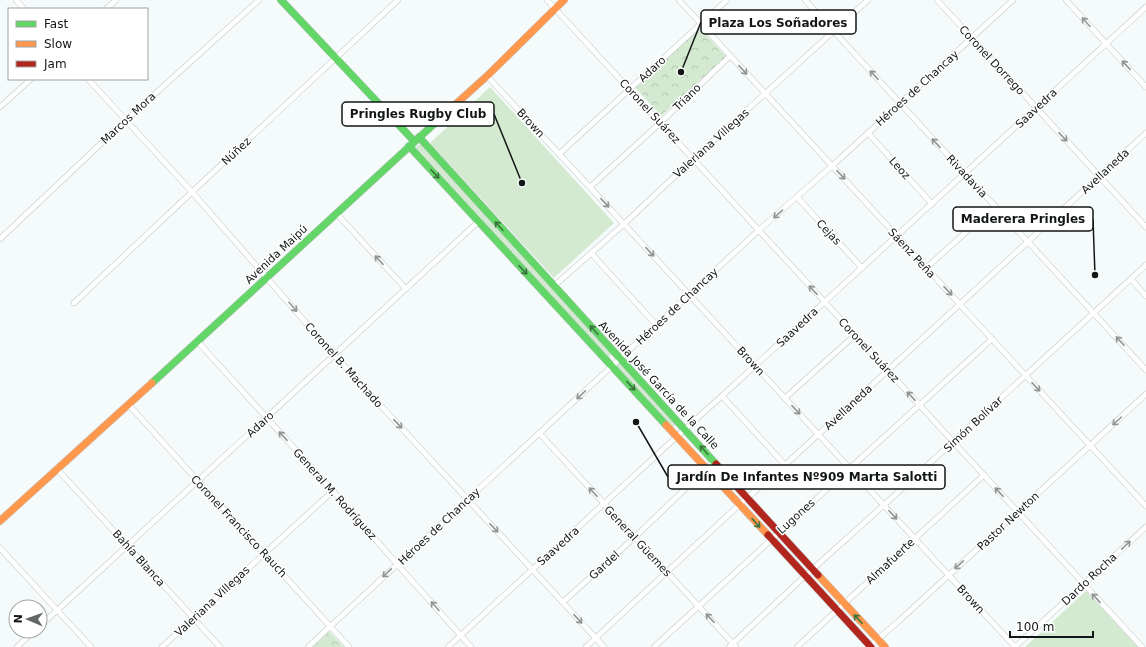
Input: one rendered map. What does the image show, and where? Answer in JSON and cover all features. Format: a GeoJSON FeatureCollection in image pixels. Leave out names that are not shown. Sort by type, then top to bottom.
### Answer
{"type":"FeatureCollection","features":[{"type":"Feature","properties":{"kind":"main road","name":"Avenida José García de la Calle"},"geometry":{"type":"LineString","coordinates":[[281,0],[554,286],[812,570],[885,647]]}},
{"type":"Feature","properties":{"kind":"main road","name":"Avenida Maipú"},"geometry":{"type":"LineString","coordinates":[[0,522],[128,404],[198,342],[414,141],[487,76],[564,0]]}},
{"type":"Feature","properties":{"kind":"main road","name":"Avenida José García de la Calle"},"geometry":{"type":"LineString","coordinates":[[414,141],[479,221],[870,647]]}},
{"type":"Feature","properties":{"kind":"street"},"geometry":{"type":"LineString","coordinates":[[16,0],[23,8]]}},
{"type":"Feature","properties":{"kind":"street"},"geometry":{"type":"LineString","coordinates":[[107,8],[116,0]]}},
{"type":"Feature","properties":{"kind":"street","name":"Marcos Mora"},"geometry":{"type":"LineString","coordinates":[[0,239],[126,120],[259,0]]}},
{"type":"Feature","properties":{"kind":"street","name":"Núñez"},"geometry":{"type":"LineString","coordinates":[[74,303],[398,0]]}},
{"type":"Feature","properties":{"kind":"street","name":"Coronel Suárez"},"geometry":{"type":"LineString","coordinates":[[547,0],[1142,647]]}},
{"type":"Feature","properties":{"kind":"street","name":"Sáenz Peña"},"geometry":{"type":"LineString","coordinates":[[678,0],[1146,506]]}},
{"type":"Feature","properties":{"kind":"street","name":"Adaro"},"geometry":{"type":"LineString","coordinates":[[559,154],[727,0]]}},
{"type":"Feature","properties":{"kind":"street","name":"Rivadavia"},"geometry":{"type":"LineString","coordinates":[[805,0],[1146,370]]}},
{"type":"Feature","properties":{"kind":"street","name":"Valeriana Villegas"},"geometry":{"type":"LineString","coordinates":[[554,286],[624,224],[693,159],[868,0]]}},
{"type":"Feature","properties":{"kind":"street","name":"Coronel Dorrego"},"geometry":{"type":"LineString","coordinates":[[937,0],[1146,227]]}},
{"type":"Feature","properties":{"kind":"street","name":"Héroes de Chancay"},"geometry":{"type":"LineString","coordinates":[[308,647],[657,326],[759,230],[832,166],[1013,0]]}},
{"type":"Feature","properties":{"kind":"street"},"geometry":{"type":"LineString","coordinates":[[1066,0],[1146,87]]}},
{"type":"Feature","properties":{"kind":"street","name":"Saavedra"},"geometry":{"type":"LineString","coordinates":[[448,647],[1146,8]]}},
{"type":"Feature","properties":{"kind":"street","name":"Triano"},"geometry":{"type":"LineString","coordinates":[[590,187],[730,56]]}},
{"type":"Feature","properties":{"kind":"street","name":"Brown"},"geometry":{"type":"LineString","coordinates":[[487,76],[1015,647]]}},
{"type":"Feature","properties":{"kind":"street"},"geometry":{"type":"LineString","coordinates":[[0,107],[29,80]]}},
{"type":"Feature","properties":{"kind":"street","name":"Coronel B. Machado"},"geometry":{"type":"LineString","coordinates":[[89,80],[192,192],[334,355],[604,647]]}},
{"type":"Feature","properties":{"kind":"street","name":"Leoz"},"geometry":{"type":"LineString","coordinates":[[868,133],[932,204]]}},
{"type":"Feature","properties":{"kind":"street","name":"Avellaneda"},"geometry":{"type":"LineString","coordinates":[[586,647],[1146,133]]}},
{"type":"Feature","properties":{"kind":"street","name":"Cejas"},"geometry":{"type":"LineString","coordinates":[[797,197],[862,268]]}},
{"type":"Feature","properties":{"kind":"street"},"geometry":{"type":"LineString","coordinates":[[926,268],[995,206]]}},
{"type":"Feature","properties":{"kind":"street"},"geometry":{"type":"LineString","coordinates":[[336,213],[406,289]]}},
{"type":"Feature","properties":{"kind":"street","name":"Adaro"},"geometry":{"type":"LineString","coordinates":[[48,618],[479,221]]}},
{"type":"Feature","properties":{"kind":"street"},"geometry":{"type":"LineString","coordinates":[[591,253],[657,326]]}},
{"type":"Feature","properties":{"kind":"street","name":"Simón Bolívar"},"geometry":{"type":"LineString","coordinates":[[733,646],[804,576],[1026,376],[1146,265]]}},
{"type":"Feature","properties":{"kind":"street"},"geometry":{"type":"LineString","coordinates":[[1131,279],[1146,296]]}},
{"type":"Feature","properties":{"kind":"street"},"geometry":{"type":"LineString","coordinates":[[785,398],[855,335]]}},
{"type":"Feature","properties":{"kind":"street","name":"Lugones"},"geometry":{"type":"LineString","coordinates":[[654,647],[778,532],[992,339]]}},
{"type":"Feature","properties":{"kind":"street","name":"General M. Rodríguez"},"geometry":{"type":"LineString","coordinates":[[198,342],[333,491],[471,647]]}},
{"type":"Feature","properties":{"kind":"street","name":"Pastor Newton"},"geometry":{"type":"LineString","coordinates":[[870,647],[1146,394]]}},
{"type":"Feature","properties":{"kind":"street"},"geometry":{"type":"LineString","coordinates":[[722,396],[785,465]]}},
{"type":"Feature","properties":{"kind":"street","name":"Coronel Francisco Rauch"},"geometry":{"type":"LineString","coordinates":[[128,404],[349,647]]}},
{"type":"Feature","properties":{"kind":"street","name":"General Güemes"},"geometry":{"type":"LineString","coordinates":[[540,434],[699,606],[733,646]]}},
{"type":"Feature","properties":{"kind":"street","name":"Gardel"},"geometry":{"type":"LineString","coordinates":[[563,602],[635,537],[714,461]]}},
{"type":"Feature","properties":{"kind":"street","name":"Bahía Blanca"},"geometry":{"type":"LineString","coordinates":[[57,469],[220,647]]}},
{"type":"Feature","properties":{"kind":"street","name":"Almafuerte"},"geometry":{"type":"LineString","coordinates":[[797,647],[984,475]]}},
{"type":"Feature","properties":{"kind":"street","name":"Valeriana Villegas"},"geometry":{"type":"LineString","coordinates":[[162,647],[333,491]]}},
{"type":"Feature","properties":{"kind":"street","name":"Dardo Rocha"},"geometry":{"type":"LineString","coordinates":[[1015,647],[1146,526]]}},
{"type":"Feature","properties":{"kind":"street"},"geometry":{"type":"LineString","coordinates":[[0,548],[91,647]]}},
{"type":"Feature","properties":{"kind":"street"},"geometry":{"type":"LineString","coordinates":[[17,647],[26,639]]}},
{"type":"Feature","properties":{"kind":"green space"},"geometry":{"type":"Polygon","coordinates":[[[700,28],[726,56],[661,116],[636,88],[700,28]]]}},
{"type":"Feature","properties":{"kind":"green space"},"geometry":{"type":"Polygon","coordinates":[[[490,87],[614,223],[554,278],[430,143],[490,87]]]}},
{"type":"Feature","properties":{"kind":"green space"},"geometry":{"type":"Polygon","coordinates":[[[420,144],[612,354],[608,358],[416,147],[420,144]]]}},
{"type":"Feature","properties":{"kind":"green space"},"geometry":{"type":"Polygon","coordinates":[[[620,363],[677,424],[673,427],[616,366],[620,363]]]}},
{"type":"Feature","properties":{"kind":"green space"},"geometry":{"type":"Polygon","coordinates":[[[1086,591],[1138,647],[1025,647],[1086,591]]]}},
{"type":"Feature","properties":{"kind":"green space"},"geometry":{"type":"Polygon","coordinates":[[[329,631],[344,647],[312,647],[329,631]]]}},
{"type":"Feature","properties":{"kind":"traffic: fast"},"geometry":{"type":"LineString","coordinates":[[281,0],[414,141]]}},
{"type":"Feature","properties":{"kind":"traffic: fast"},"geometry":{"type":"LineString","coordinates":[[152,383],[447,112]]}},
{"type":"Feature","properties":{"kind":"traffic: fast"},"geometry":{"type":"LineString","coordinates":[[419,137],[716,464]]}},
{"type":"Feature","properties":{"kind":"traffic: fast"},"geometry":{"type":"LineString","coordinates":[[409,146],[666,425]]}},
{"type":"Feature","properties":{"kind":"traffic: slow"},"geometry":{"type":"LineString","coordinates":[[447,112],[487,76],[564,0]]}},
{"type":"Feature","properties":{"kind":"traffic: slow"},"geometry":{"type":"LineString","coordinates":[[0,521],[152,383]]}},
{"type":"Feature","properties":{"kind":"traffic: slow"},"geometry":{"type":"LineString","coordinates":[[666,425],[768,535]]}},
{"type":"Feature","properties":{"kind":"traffic: slow"},"geometry":{"type":"LineString","coordinates":[[818,575],[885,647]]}},
{"type":"Feature","properties":{"kind":"traffic: jam"},"geometry":{"type":"LineString","coordinates":[[716,464],[818,575]]}},
{"type":"Feature","properties":{"kind":"traffic: jam"},"geometry":{"type":"LineString","coordinates":[[768,535],[871,647]]}},
{"type":"Feature","properties":{"kind":"place","name":"Plaza Los Soñadores"},"geometry":{"type":"Point","coordinates":[681,72]}},
{"type":"Feature","properties":{"kind":"place","name":"Pringles Rugby Club"},"geometry":{"type":"Point","coordinates":[522,183]}},
{"type":"Feature","properties":{"kind":"place","name":"Maderera Pringles"},"geometry":{"type":"Point","coordinates":[1095,275]}},
{"type":"Feature","properties":{"kind":"place","name":"Jardín De Infantes Nº909 Marta Salotti"},"geometry":{"type":"Point","coordinates":[636,422]}}]}
